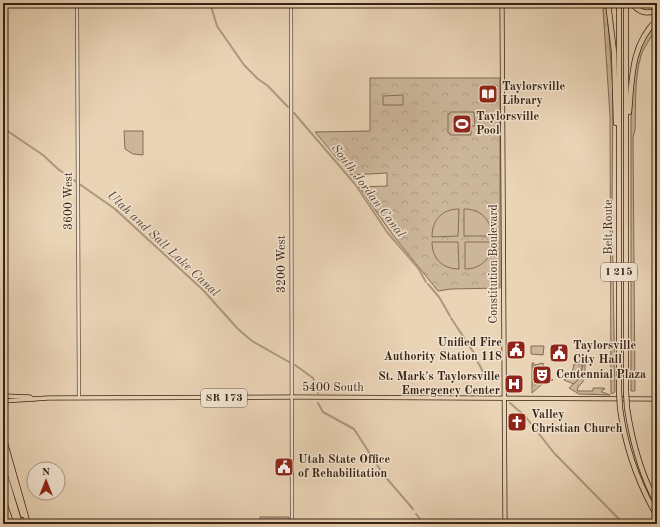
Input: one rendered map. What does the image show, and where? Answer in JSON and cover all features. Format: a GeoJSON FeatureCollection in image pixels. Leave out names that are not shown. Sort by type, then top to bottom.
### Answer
{"type":"FeatureCollection","features":[{"type":"Feature","properties":{"kind":"highway"},"geometry":{"type":"LineString","coordinates":[[608,3],[614,62],[619,183]]}},
{"type":"Feature","properties":{"kind":"highway","name":"Belt Route"},"geometry":{"type":"LineString","coordinates":[[619,3],[620,408],[639,482],[657,516]]}},
{"type":"Feature","properties":{"kind":"highway","name":"Belt Route"},"geometry":{"type":"LineString","coordinates":[[626,3],[627,408],[636,451],[644,478],[657,504]]}},
{"type":"Feature","properties":{"kind":"highway"},"geometry":{"type":"LineString","coordinates":[[632,3],[642,12],[650,13],[657,10]]}},
{"type":"Feature","properties":{"kind":"highway"},"geometry":{"type":"LineString","coordinates":[[627,137],[634,61],[642,38],[657,20]]}},
{"type":"Feature","properties":{"kind":"highway"},"geometry":{"type":"LineString","coordinates":[[3,436],[27,524]]}},
{"type":"Feature","properties":{"kind":"highway"},"geometry":{"type":"LineString","coordinates":[[3,452],[27,524]]}},
{"type":"Feature","properties":{"kind":"highway"},"geometry":{"type":"LineString","coordinates":[[3,468],[20,524]]}},
{"type":"Feature","properties":{"kind":"highway"},"geometry":{"type":"LineString","coordinates":[[3,483],[17,524]]}},
{"type":"Feature","properties":{"kind":"main road","name":"Constitution Boulevard"},"geometry":{"type":"LineString","coordinates":[[502,3],[505,524]]}},
{"type":"Feature","properties":{"kind":"main road","name":"5400 South"},"geometry":{"type":"LineString","coordinates":[[3,396],[30,397],[33,399]]}},
{"type":"Feature","properties":{"kind":"main road","name":"5400 South"},"geometry":{"type":"LineString","coordinates":[[3,401],[79,398],[657,399]]}},
{"type":"Feature","properties":{"kind":"street","name":"3600 West"},"geometry":{"type":"LineString","coordinates":[[77,3],[79,398]]}},
{"type":"Feature","properties":{"kind":"street","name":"3200 West"},"geometry":{"type":"LineString","coordinates":[[291,3],[292,524]]}},
{"type":"Feature","properties":{"kind":"green space"},"geometry":{"type":"Polygon","coordinates":[[[607,8],[613,90],[612,209],[615,392],[611,394],[610,116],[603,9],[607,8]]]}},
{"type":"Feature","properties":{"kind":"green space"},"geometry":{"type":"Polygon","coordinates":[[[657,23],[655,30],[642,52],[636,83],[635,130],[633,137],[635,391],[631,391],[631,121],[634,68],[638,51],[648,33],[657,23]]]}},
{"type":"Feature","properties":{"kind":"green space"},"geometry":{"type":"Polygon","coordinates":[[[370,78],[500,78],[500,288],[451,289],[438,291],[392,234],[359,187],[387,186],[387,173],[351,175],[315,132],[370,131],[370,78]]]}},
{"type":"Feature","properties":{"kind":"green space"},"geometry":{"type":"Polygon","coordinates":[[[403,95],[403,105],[383,105],[383,96],[403,95]]]}},
{"type":"Feature","properties":{"kind":"green space","name":"Taylorsville Pool"},"geometry":{"type":"Polygon","coordinates":[[[450,112],[474,112],[475,126],[471,126],[471,135],[450,135],[450,133],[448,133],[448,114],[450,114],[450,112]]]}},
{"type":"Feature","properties":{"kind":"green space"},"geometry":{"type":"Polygon","coordinates":[[[124,131],[143,131],[143,155],[133,154],[125,149],[124,131]]]}},
{"type":"Feature","properties":{"kind":"green space"},"geometry":{"type":"Polygon","coordinates":[[[459,209],[458,236],[432,237],[434,225],[439,217],[448,211],[459,209]]]}},
{"type":"Feature","properties":{"kind":"green space"},"geometry":{"type":"Polygon","coordinates":[[[464,209],[475,211],[484,216],[490,225],[492,236],[464,236],[464,209]]]}},
{"type":"Feature","properties":{"kind":"green space"},"geometry":{"type":"Polygon","coordinates":[[[432,242],[458,242],[459,269],[453,269],[443,265],[436,258],[432,242]]]}},
{"type":"Feature","properties":{"kind":"green space"},"geometry":{"type":"Polygon","coordinates":[[[465,242],[492,242],[488,258],[481,265],[465,269],[465,242]]]}},
{"type":"Feature","properties":{"kind":"green space"},"geometry":{"type":"Polygon","coordinates":[[[531,346],[544,346],[543,355],[531,354],[531,346]]]}},
{"type":"Feature","properties":{"kind":"green space"},"geometry":{"type":"Polygon","coordinates":[[[532,363],[534,363],[534,376],[536,376],[538,383],[540,381],[542,384],[532,393],[532,363]]]}},
{"type":"Feature","properties":{"kind":"green space"},"geometry":{"type":"Polygon","coordinates":[[[543,363],[545,374],[553,380],[543,384],[537,376],[535,365],[543,363]]]}},
{"type":"Feature","properties":{"kind":"green space"},"geometry":{"type":"Polygon","coordinates":[[[574,364],[582,364],[582,370],[581,375],[574,384],[564,380],[572,373],[574,364]]]}},
{"type":"Feature","properties":{"kind":"green space"},"geometry":{"type":"Polygon","coordinates":[[[583,364],[585,364],[584,377],[577,391],[593,391],[593,388],[604,388],[605,389],[602,390],[602,392],[610,395],[579,394],[569,388],[580,378],[583,364]]]}},
{"type":"Feature","properties":{"kind":"green space"},"geometry":{"type":"Polygon","coordinates":[[[260,517],[289,517],[290,524],[260,524],[260,517]]]}},
{"type":"Feature","properties":{"kind":"water"},"geometry":{"type":"Polygon","coordinates":[[[465,115],[467,119],[465,124],[460,122],[460,132],[454,132],[453,118],[462,119],[465,115]]]}},
{"type":"Feature","properties":{"kind":"waterway","name":"South Jordan Canal"},"geometry":{"type":"LineString","coordinates":[[210,3],[217,26],[244,65],[258,79],[268,86],[288,107]]}},
{"type":"Feature","properties":{"kind":"waterway","name":"South Jordan Canal"},"geometry":{"type":"LineString","coordinates":[[294,113],[355,184],[387,232],[418,268],[426,282]]}},
{"type":"Feature","properties":{"kind":"waterway","name":"Utah and Salt Lake Canal"},"geometry":{"type":"LineString","coordinates":[[3,128],[43,155],[58,169],[115,209],[203,290],[238,329],[252,341],[289,362]]}},
{"type":"Feature","properties":{"kind":"waterway","name":"South Jordan Canal"},"geometry":{"type":"LineString","coordinates":[[428,284],[439,297],[450,316]]}},
{"type":"Feature","properties":{"kind":"waterway","name":"South Jordan Canal"},"geometry":{"type":"LineString","coordinates":[[451,318],[474,353]]}},
{"type":"Feature","properties":{"kind":"waterway","name":"South Jordan Canal"},"geometry":{"type":"LineString","coordinates":[[474,354],[478,363]]}},
{"type":"Feature","properties":{"kind":"waterway","name":"South Jordan Canal"},"geometry":{"type":"LineString","coordinates":[[479,364],[484,374]]}},
{"type":"Feature","properties":{"kind":"waterway","name":"Utah and Salt Lake Canal"},"geometry":{"type":"LineString","coordinates":[[295,365],[313,378],[318,393]]}},
{"type":"Feature","properties":{"kind":"waterway","name":"South Jordan Canal"},"geometry":{"type":"LineString","coordinates":[[490,378],[493,381]]}},
{"type":"Feature","properties":{"kind":"waterway","name":"Utah and Salt Lake Canal"},"geometry":{"type":"LineString","coordinates":[[318,403],[323,412],[354,429],[383,474],[413,509]]}},
{"type":"Feature","properties":{"kind":"waterway","name":"South Jordan Canal"},"geometry":{"type":"LineString","coordinates":[[510,403],[525,416],[554,453]]}},
{"type":"Feature","properties":{"kind":"waterway","name":"South Jordan Canal"},"geometry":{"type":"LineString","coordinates":[[555,454],[622,522]]}},
{"type":"Feature","properties":{"kind":"waterway","name":"Utah and Salt Lake Canal"},"geometry":{"type":"LineString","coordinates":[[416,514],[424,524]]}},
{"type":"Feature","properties":{"kind":"place","name":"Taylorsville Library"},"geometry":{"type":"Point","coordinates":[488,94]}},
{"type":"Feature","properties":{"kind":"place","name":"Taylorsville Pool"},"geometry":{"type":"Point","coordinates":[462,124]}},
{"type":"Feature","properties":{"kind":"place","name":"Unified Fire Authority Station 118"},"geometry":{"type":"Point","coordinates":[516,350]}},
{"type":"Feature","properties":{"kind":"place","name":"Taylorsville City Hall"},"geometry":{"type":"Point","coordinates":[559,353]}},
{"type":"Feature","properties":{"kind":"place","name":"Centennial Plaza"},"geometry":{"type":"Point","coordinates":[542,375]}},
{"type":"Feature","properties":{"kind":"place","name":"St. Mark's Taylorsville Emergency Center"},"geometry":{"type":"Point","coordinates":[514,384]}},
{"type":"Feature","properties":{"kind":"place","name":"Valley Christian Church"},"geometry":{"type":"Point","coordinates":[517,422]}},
{"type":"Feature","properties":{"kind":"place","name":"Utah State Office of Rehabilitation"},"geometry":{"type":"Point","coordinates":[284,467]}}]}
